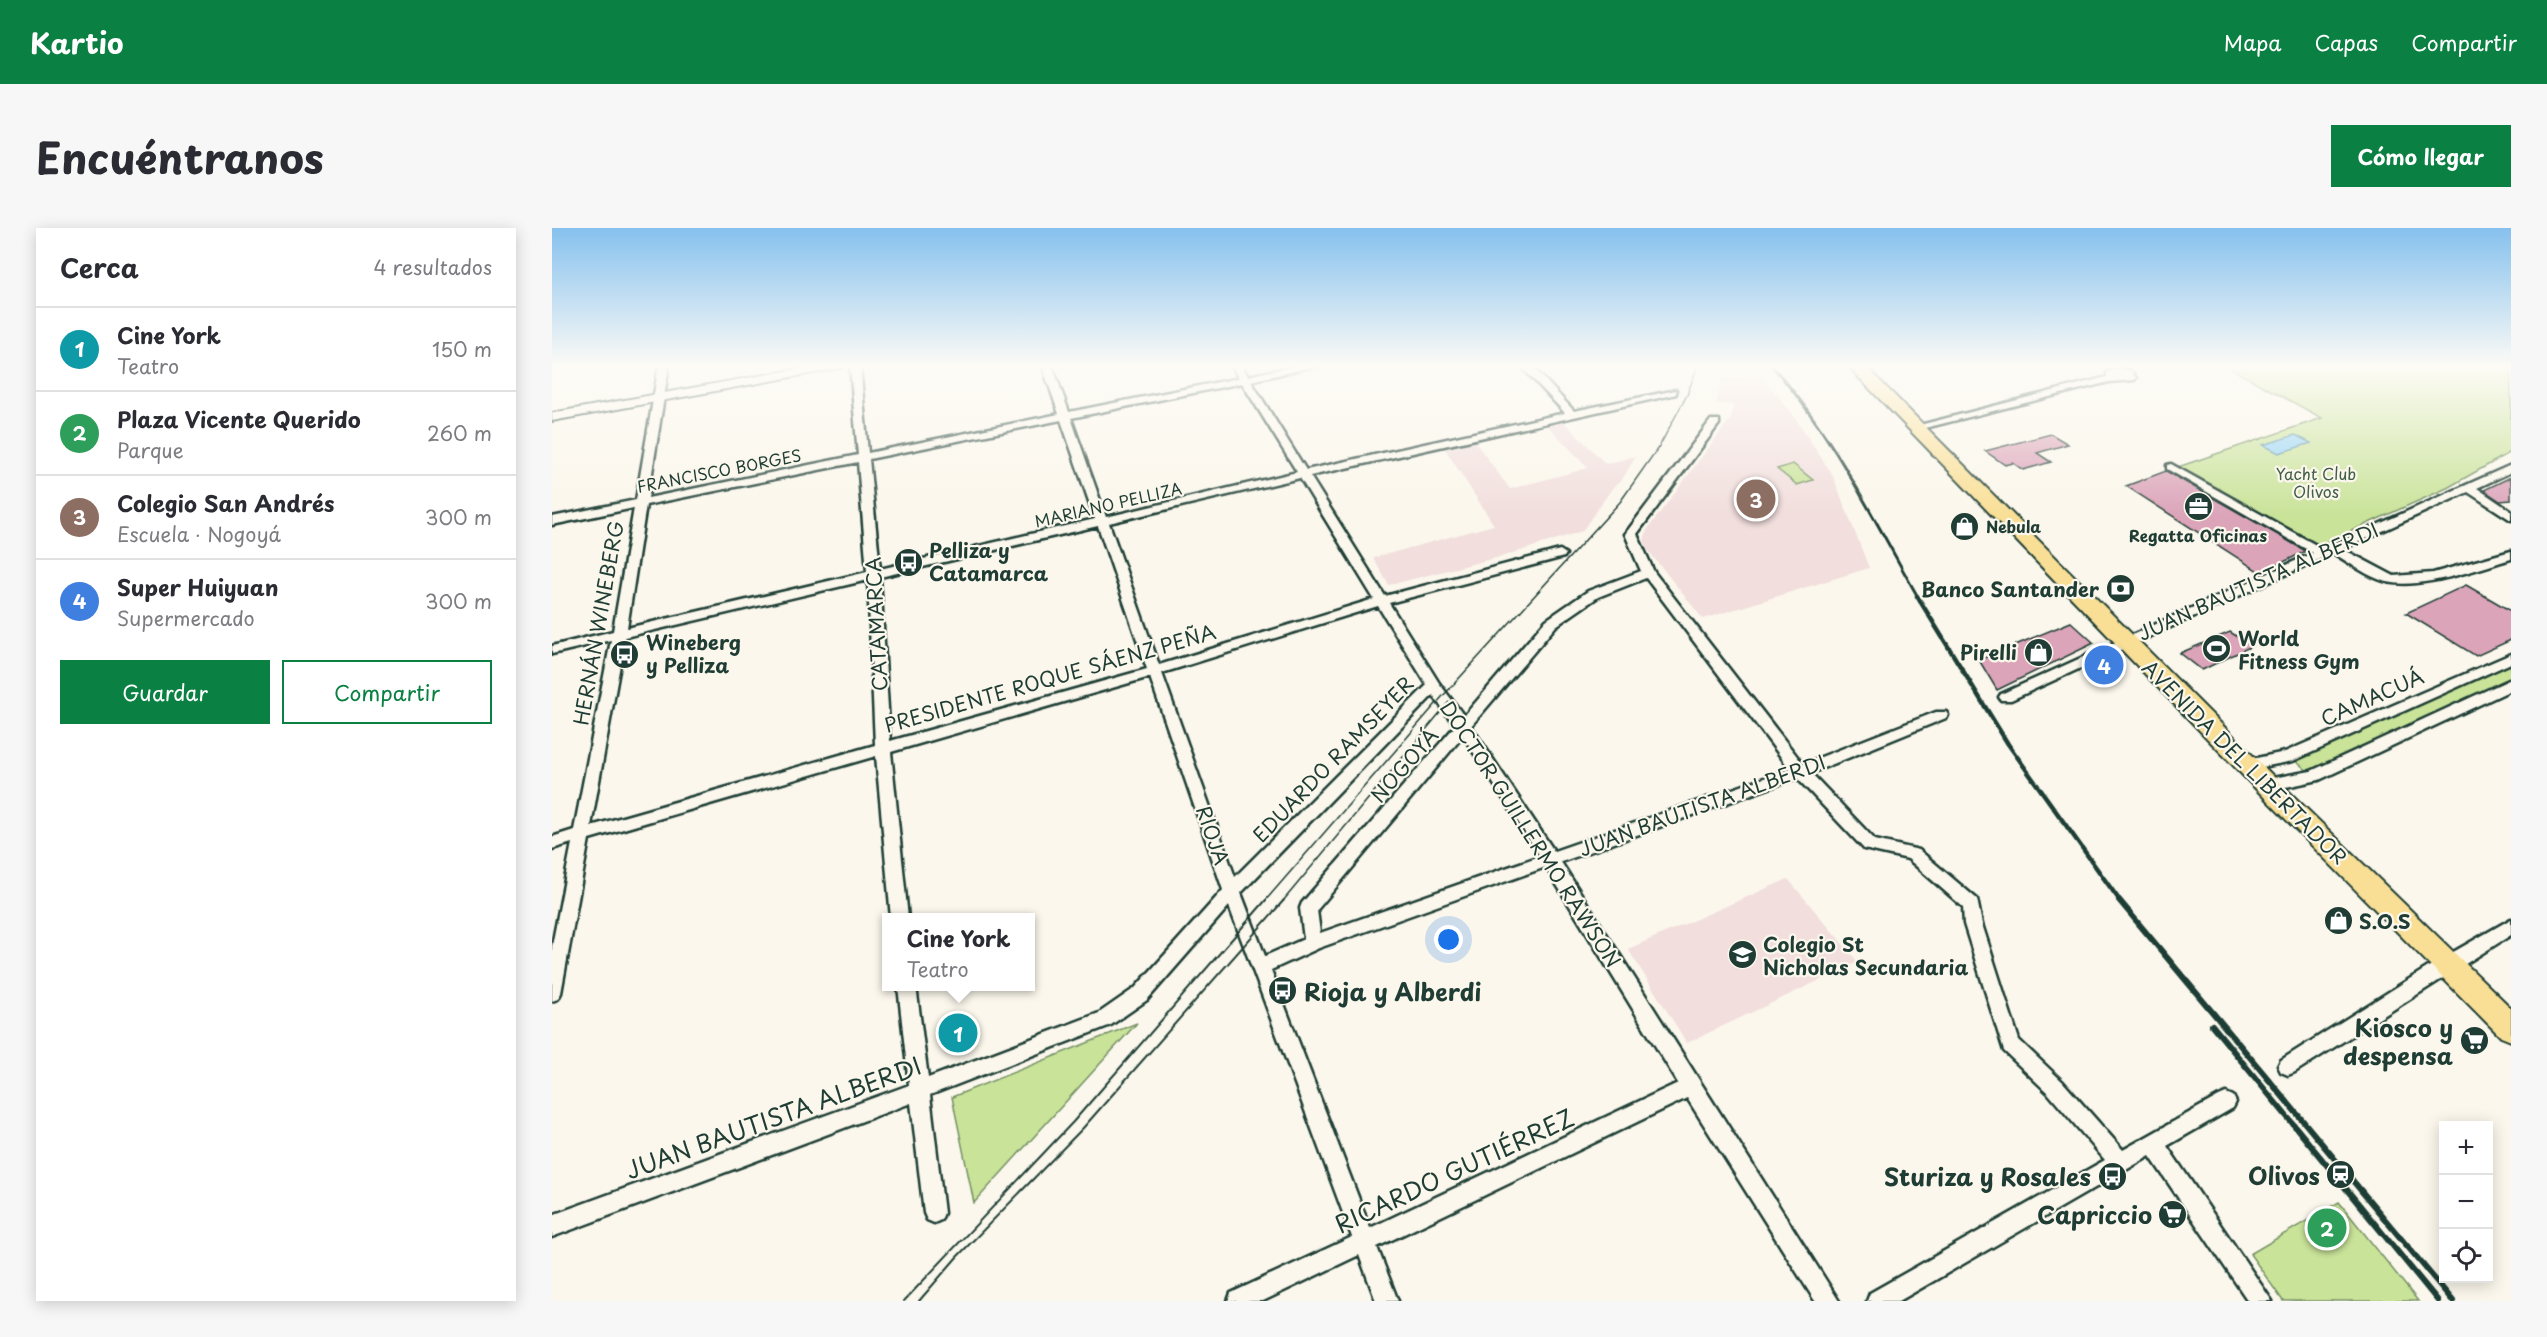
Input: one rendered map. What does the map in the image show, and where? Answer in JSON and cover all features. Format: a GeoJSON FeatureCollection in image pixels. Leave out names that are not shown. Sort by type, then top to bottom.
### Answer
{"type":"FeatureCollection","features":[{"type":"Feature","properties":{"kind":"main road","name":"AVENIDA DEL LIBERTADOR"},"geometry":{"type":"LineString","coordinates":[[1905,415],[2247,765],[2511,1028]]}},
{"type":"Feature","properties":{"kind":"street","name":"HERNÁN WINEBERG"},"geometry":{"type":"LineString","coordinates":[[552,993],[619,635],[655,415]]}},
{"type":"Feature","properties":{"kind":"street","name":"CATAMARCA"},"geometry":{"type":"LineString","coordinates":[[859,415],[873,576],[883,749],[899,913]]}},
{"type":"Feature","properties":{"kind":"street","name":"FRANCISCO BORGES"},"geometry":{"type":"LineString","coordinates":[[552,521],[1069,415]]}},
{"type":"Feature","properties":{"kind":"street","name":"DOCTOR GUILLERMO RAWSON"},"geometry":{"type":"LineString","coordinates":[[1267,415],[1434,686],[1464,727],[1550,859],[1691,1088],[1828,1301]]}},
{"type":"Feature","properties":{"kind":"street","name":"MARIANO PELLIZA"},"geometry":{"type":"LineString","coordinates":[[552,650],[1304,474],[1573,415]]}},
{"type":"Feature","properties":{"kind":"street"},"geometry":{"type":"LineString","coordinates":[[1917,427],[1965,415]]}},
{"type":"Feature","properties":{"kind":"street","name":"RIOJA"},"geometry":{"type":"LineString","coordinates":[[1064,416],[1232,891],[1387,1301]]}},
{"type":"Feature","properties":{"kind":"street"},"geometry":{"type":"LineString","coordinates":[[1715,422],[1631,534],[1648,573],[1800,771],[1870,845],[1913,854],[1971,904],[1973,924],[2011,1045],[2055,1087],[2120,1162]]}},
{"type":"Feature","properties":{"kind":"street"},"geometry":{"type":"LineString","coordinates":[[2171,467],[2328,550],[2383,577],[2394,580],[2434,577],[2511,555]]}},
{"type":"Feature","properties":{"kind":"street","name":"JUAN BAUTISTA ALBERDI"},"geometry":{"type":"LineString","coordinates":[[2006,697],[2125,641],[2511,468]]}},
{"type":"Feature","properties":{"kind":"street"},"geometry":{"type":"LineString","coordinates":[[2468,487],[2511,516]]}},
{"type":"Feature","properties":{"kind":"street","name":"PRESIDENTE ROQUE SÁENZ PEÑA"},"geometry":{"type":"LineString","coordinates":[[552,843],[1155,671],[1381,601],[1560,554]]}},
{"type":"Feature","properties":{"kind":"street","name":"NOGOYÁ"},"geometry":{"type":"LineString","coordinates":[[1313,943],[1308,908],[1551,623],[1593,594],[1648,573]]}},
{"type":"Feature","properties":{"kind":"street","name":"CAMACUÁ"},"geometry":{"type":"LineString","coordinates":[[2247,765],[2288,757],[2511,658]]}},
{"type":"Feature","properties":{"kind":"street"},"geometry":{"type":"LineString","coordinates":[[2267,785],[2314,776],[2511,684]]}},
{"type":"Feature","properties":{"kind":"street","name":"EDUARDO RAMSEYER"},"geometry":{"type":"LineString","coordinates":[[1141,994],[1232,891],[1434,686]]}},
{"type":"Feature","properties":{"kind":"street","name":"JUAN BAUTISTA ALBERDI"},"geometry":{"type":"LineString","coordinates":[[1260,966],[1313,943],[1800,771],[1941,715]]}},
{"type":"Feature","properties":{"kind":"street"},"geometry":{"type":"LineString","coordinates":[[2371,720],[2396,738]]}},
{"type":"Feature","properties":{"kind":"street"},"geometry":{"type":"LineString","coordinates":[[2288,1066],[2447,964],[2511,926]]}},
{"type":"Feature","properties":{"kind":"street"},"geometry":{"type":"LineString","coordinates":[[907,991],[934,1213]]}},
{"type":"Feature","properties":{"kind":"street","name":"JUAN BAUTISTA ALBERDI"},"geometry":{"type":"LineString","coordinates":[[552,1226],[918,1091],[1105,1019],[1141,994]]}},
{"type":"Feature","properties":{"kind":"street","name":"RICARDO GUTIÉRREZ"},"geometry":{"type":"LineString","coordinates":[[1239,1301],[1691,1088]]}},
{"type":"Feature","properties":{"kind":"street"},"geometry":{"type":"LineString","coordinates":[[1878,1301],[2226,1102]]}},
{"type":"Feature","properties":{"kind":"street"},"geometry":{"type":"LineString","coordinates":[[2153,1143],[2261,1301]]}},
{"type":"Feature","properties":{"kind":"shaded area"},"geometry":{"type":"Polygon","coordinates":[[[1732,415],[1793,415],[1832,474],[1869,568],[1703,619],[1647,549],[1644,540],[1647,530],[1732,415]]]}},
{"type":"Feature","properties":{"kind":"shaded area"},"geometry":{"type":"Polygon","coordinates":[[[1563,421],[1606,464],[1636,456],[1622,480],[1613,487],[1582,531],[1511,554],[1389,585],[1373,558],[1494,525],[1445,449],[1475,442],[1510,489],[1588,468],[1547,425],[1563,421]]]}},
{"type":"Feature","properties":{"kind":"shaded area","name":"Colegio St Nicholas Secundaria"},"geometry":{"type":"Polygon","coordinates":[[[1788,879],[1858,962],[1687,1043],[1628,949],[1788,879]]]}},
{"type":"Feature","properties":{"kind":"green space","name":"Yacht Club Olivos"},"geometry":{"type":"Polygon","coordinates":[[[2317,415],[2511,415],[2511,452],[2447,488],[2311,549],[2172,469],[2322,418],[2317,415]]]}},
{"type":"Feature","properties":{"kind":"green space"},"geometry":{"type":"Polygon","coordinates":[[[1793,464],[1813,480],[1797,485],[1777,469],[1793,464]]]}},
{"type":"Feature","properties":{"kind":"green space"},"geometry":{"type":"Polygon","coordinates":[[[2511,663],[2511,678],[2308,771],[2294,760],[2511,663]]]}},
{"type":"Feature","properties":{"kind":"green space"},"geometry":{"type":"Polygon","coordinates":[[[1137,1023],[974,1203],[952,1097],[1137,1023]]]}},
{"type":"Feature","properties":{"kind":"green space"},"geometry":{"type":"Polygon","coordinates":[[[2339,1202],[2418,1301],[2283,1301],[2250,1254],[2339,1202]]]}},
{"type":"Feature","properties":{"kind":"water"},"geometry":{"type":"Polygon","coordinates":[[[2295,435],[2311,443],[2279,453],[2263,445],[2295,435]]]}},
{"type":"Feature","properties":{"kind":"building"},"geometry":{"type":"Polygon","coordinates":[[[2051,434],[2068,444],[2037,453],[2051,462],[2023,470],[2013,463],[2005,465],[1985,451],[2051,434]]]}},
{"type":"Feature","properties":{"kind":"building","name":"Regatta Oficinas"},"geometry":{"type":"Polygon","coordinates":[[[2166,471],[2306,551],[2261,573],[2126,486],[2166,471]]]}},
{"type":"Feature","properties":{"kind":"building"},"geometry":{"type":"Polygon","coordinates":[[[2511,477],[2511,500],[2500,501],[2484,490],[2511,477]]]}},
{"type":"Feature","properties":{"kind":"building"},"geometry":{"type":"Polygon","coordinates":[[[2466,585],[2511,611],[2511,640],[2476,656],[2406,613],[2466,585]]]}},
{"type":"Feature","properties":{"kind":"building","name":"Pirelli"},"geometry":{"type":"Polygon","coordinates":[[[2071,622],[2094,643],[1997,690],[1979,660],[2071,622]]]}},
{"type":"Feature","properties":{"kind":"building","name":"World Fitness Gym"},"geometry":{"type":"Polygon","coordinates":[[[2230,632],[2252,646],[2202,670],[2180,653],[2230,632]]]}},
{"type":"Feature","properties":{"kind":"tram line"},"geometry":{"type":"LineString","coordinates":[[1265,901],[1442,697],[1620,502],[1660,445],[1676,415]]}},
{"type":"Feature","properties":{"kind":"tram line"},"geometry":{"type":"LineString","coordinates":[[1283,901],[1449,702]]}},
{"type":"Feature","properties":{"kind":"tram line"},"geometry":{"type":"LineString","coordinates":[[904,1301],[1073,1122],[1266,900]]}},
{"type":"Feature","properties":{"kind":"tram line"},"geometry":{"type":"LineString","coordinates":[[919,1301],[957,1257],[1083,1128],[1284,900]]}},
{"type":"Feature","properties":{"kind":"railway"},"geometry":{"type":"LineString","coordinates":[[1811,415],[1868,507],[1918,597]]}},
{"type":"Feature","properties":{"kind":"railway"},"geometry":{"type":"LineString","coordinates":[[1917,596],[2008,744],[2120,901]]}},
{"type":"Feature","properties":{"kind":"railway"},"geometry":{"type":"LineString","coordinates":[[2119,900],[2453,1301]]}},
{"type":"Feature","properties":{"kind":"railway"},"geometry":{"type":"LineString","coordinates":[[2212,1025],[2438,1301]]}},
{"type":"Feature","properties":{"kind":"place","name":"Colegio San Andrés"},"geometry":{"type":"Point","coordinates":[1756,499]}},
{"type":"Feature","properties":{"kind":"place","name":"Regatta Oficinas"},"geometry":{"type":"Point","coordinates":[2198,507]}},
{"type":"Feature","properties":{"kind":"place","name":"Nebula"},"geometry":{"type":"Point","coordinates":[1965,526]}},
{"type":"Feature","properties":{"kind":"place","name":"Pelliza y Catamarca"},"geometry":{"type":"Point","coordinates":[908,562]}},
{"type":"Feature","properties":{"kind":"place","name":"Banco Santander"},"geometry":{"type":"Point","coordinates":[2120,589]}},
{"type":"Feature","properties":{"kind":"place","name":"World Fitness Gym"},"geometry":{"type":"Point","coordinates":[2217,649]}},
{"type":"Feature","properties":{"kind":"place","name":"Pirelli"},"geometry":{"type":"Point","coordinates":[2038,652]}},
{"type":"Feature","properties":{"kind":"place","name":"Wineberg y Pelliza"},"geometry":{"type":"Point","coordinates":[625,654]}},
{"type":"Feature","properties":{"kind":"place","name":"Super Huiyuan"},"geometry":{"type":"Point","coordinates":[2104,665]}},
{"type":"Feature","properties":{"kind":"place","name":"S.O.S"},"geometry":{"type":"Point","coordinates":[2338,921]}},
{"type":"Feature","properties":{"kind":"place","name":"Colegio St Nicholas Secundaria"},"geometry":{"type":"Point","coordinates":[1742,955]}},
{"type":"Feature","properties":{"kind":"place","name":"Rioja y Alberdi"},"geometry":{"type":"Point","coordinates":[1283,991]}},
{"type":"Feature","properties":{"kind":"place","name":"Cine York"},"geometry":{"type":"Point","coordinates":[958,1033]}},
{"type":"Feature","properties":{"kind":"place","name":"Kiosco y despensa"},"geometry":{"type":"Point","coordinates":[2474,1041]}},
{"type":"Feature","properties":{"kind":"place","name":"Olivos"},"geometry":{"type":"Point","coordinates":[2341,1175]}},
{"type":"Feature","properties":{"kind":"place","name":"Sturiza y Rosales"},"geometry":{"type":"Point","coordinates":[2112,1176]}},
{"type":"Feature","properties":{"kind":"place","name":"Capriccio"},"geometry":{"type":"Point","coordinates":[2173,1214]}},
{"type":"Feature","properties":{"kind":"place","name":"Plaza Vicente Querido"},"geometry":{"type":"Point","coordinates":[2327,1228]}}]}
